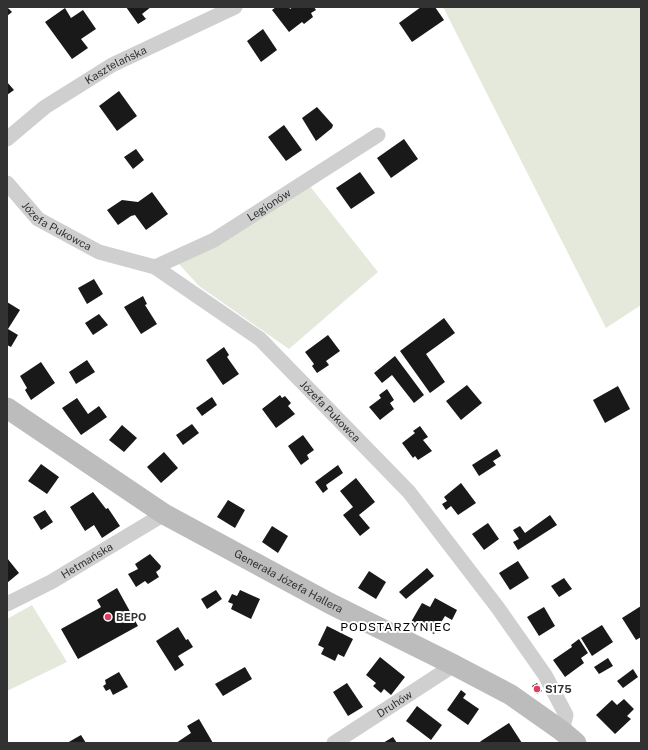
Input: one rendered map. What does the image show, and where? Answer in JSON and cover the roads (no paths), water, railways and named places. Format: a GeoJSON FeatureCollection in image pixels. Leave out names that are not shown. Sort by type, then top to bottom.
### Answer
{"type":"FeatureCollection","features":[{"type":"Feature","properties":{"kind":"street","name":"Kasztelańska"},"geometry":{"type":"LineString","coordinates":[[7,139],[46,107],[112,65],[235,7]]}},
{"type":"Feature","properties":{"kind":"street","name":"Legionów"},"geometry":{"type":"LineString","coordinates":[[155,267],[214,240],[378,135]]}},
{"type":"Feature","properties":{"kind":"street","name":"Józefa Pukowca"},"geometry":{"type":"LineString","coordinates":[[7,183],[38,219],[99,252],[155,267],[260,340],[409,492],[498,608],[545,674],[566,715],[569,737]]}},
{"type":"Feature","properties":{"kind":"street","name":"Generała Józefa Hallera"},"geometry":{"type":"LineString","coordinates":[[7,408],[164,514],[328,603],[454,665],[511,695],[569,737]]}},
{"type":"Feature","properties":{"kind":"street","name":"Hetmańska"},"geometry":{"type":"LineString","coordinates":[[7,604],[51,582],[164,514]]}},
{"type":"Feature","properties":{"kind":"street","name":"Druhów"},"geometry":{"type":"LineString","coordinates":[[334,743],[454,665]]}},
{"type":"Feature","properties":{"kind":"place","name":"BEPO"},"geometry":{"type":"Point","coordinates":[108,617]}},
{"type":"Feature","properties":{"kind":"place","name":"S175"},"geometry":{"type":"Point","coordinates":[537,689]}},
{"type":"Feature","properties":{"kind":"district","name":"PODSTARZYNIEC"},"geometry":{"type":"Point","coordinates":[396,627]}}]}
